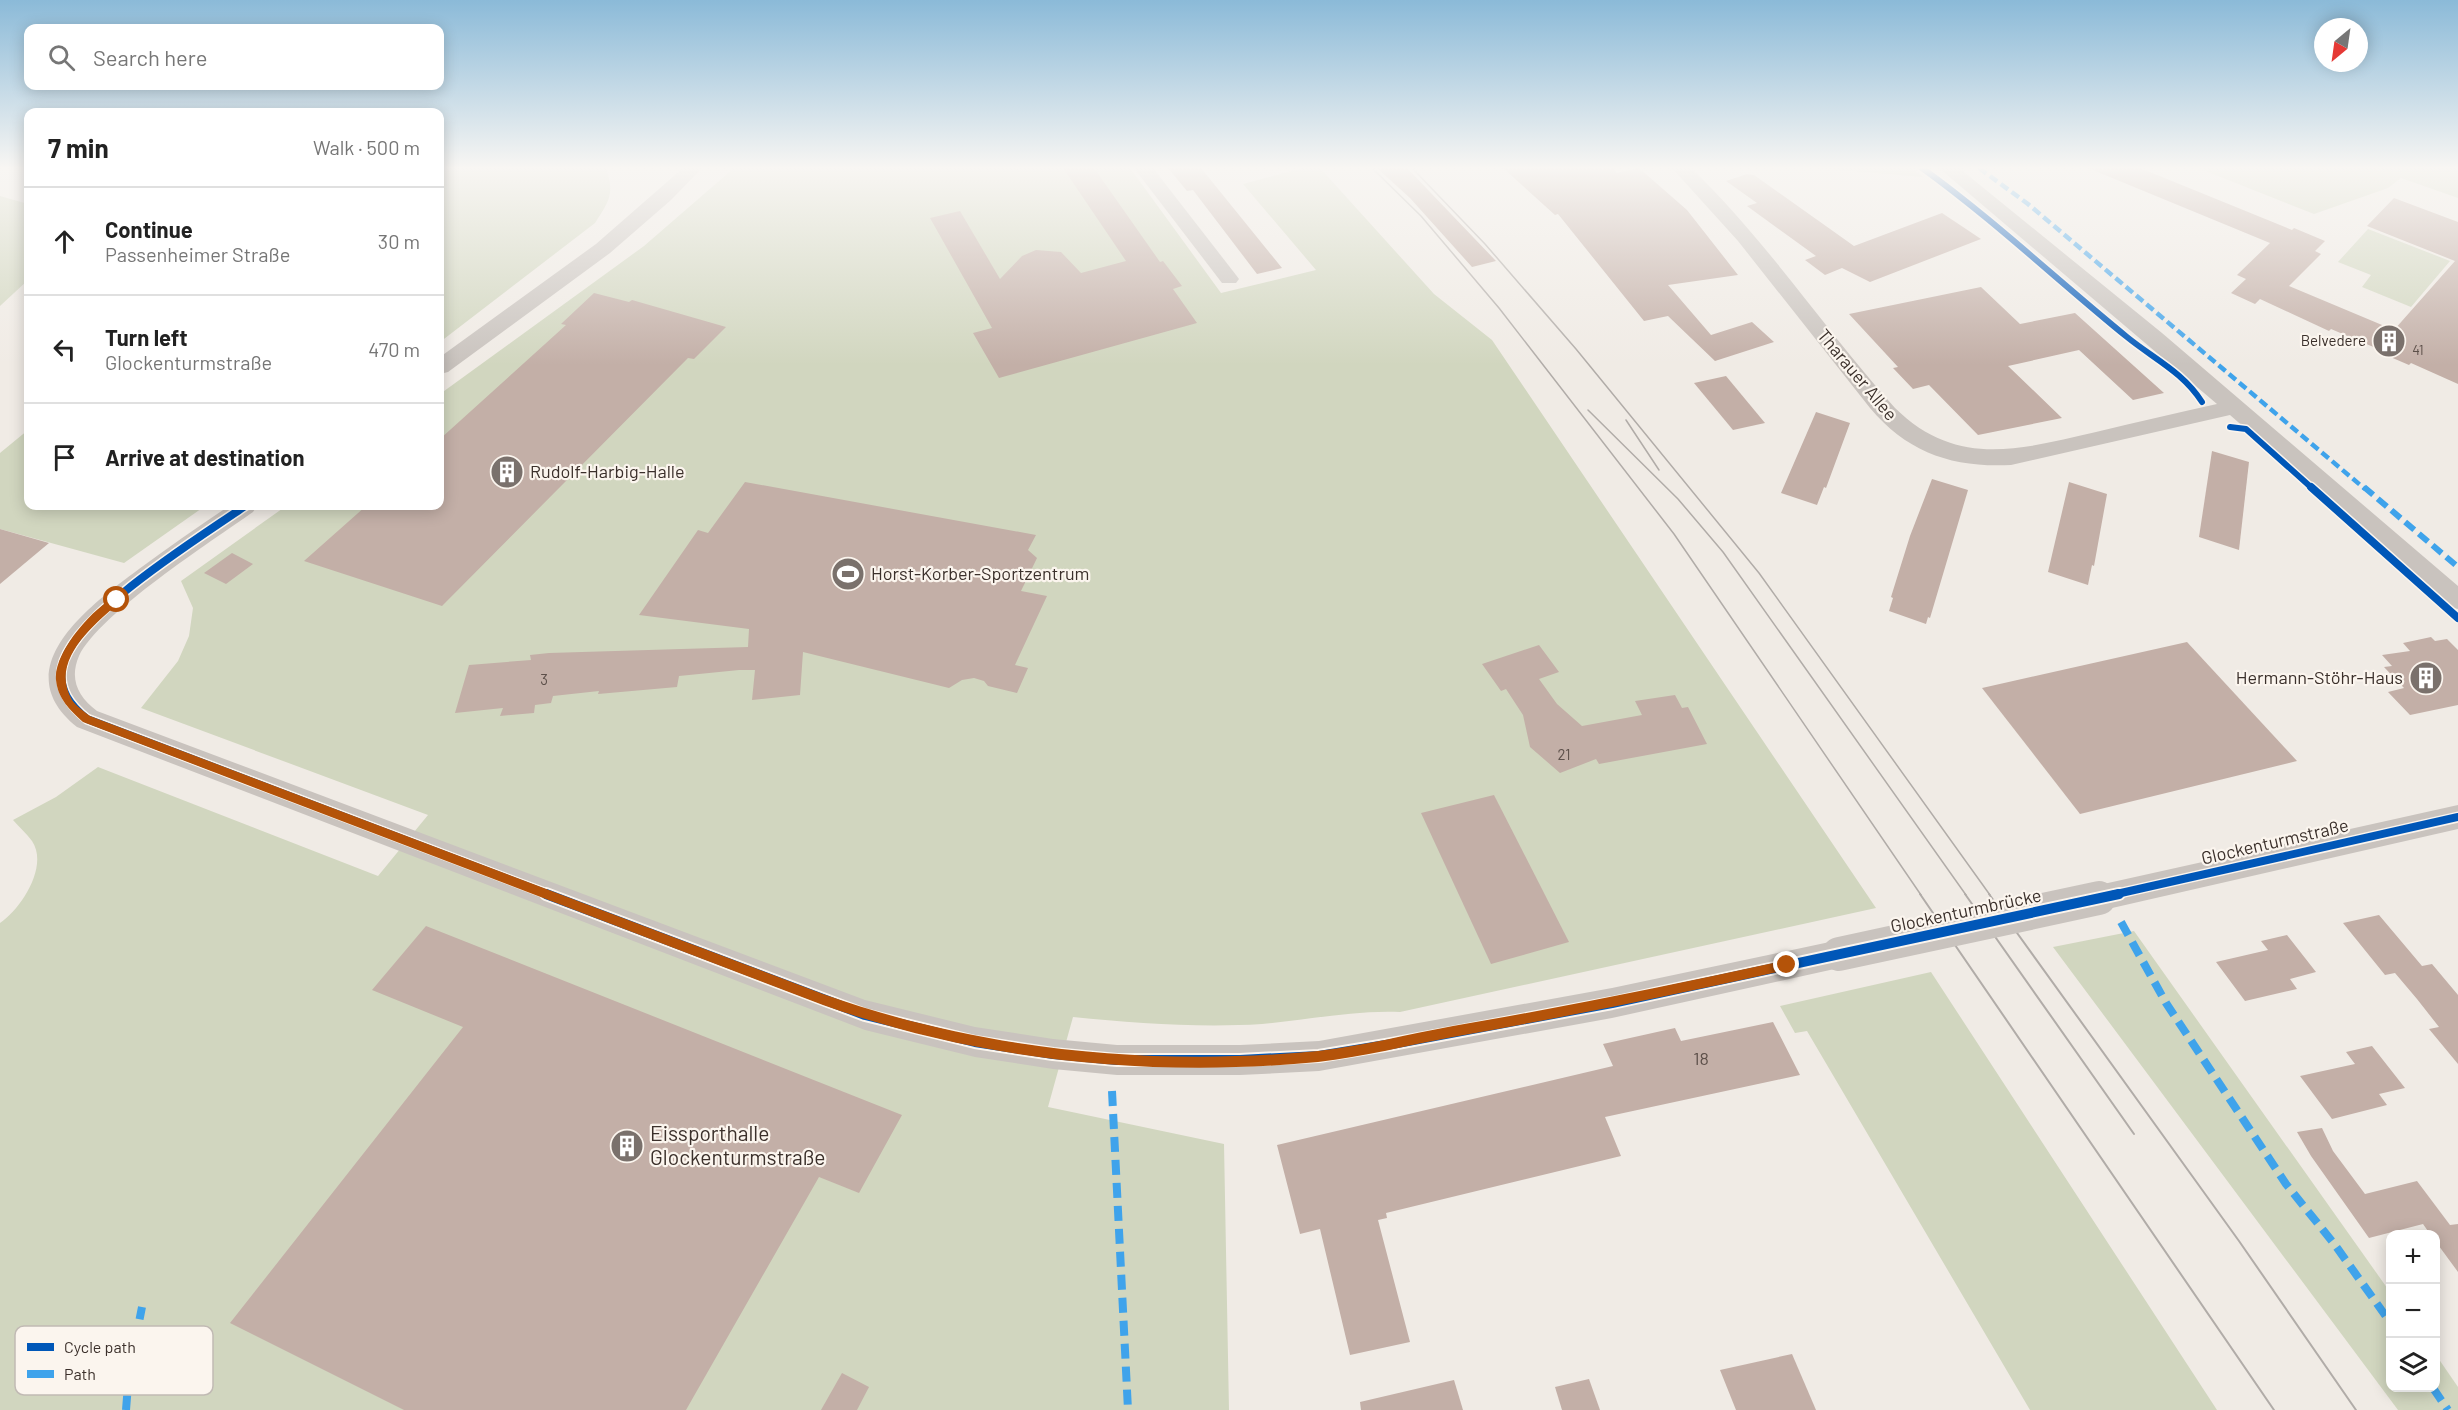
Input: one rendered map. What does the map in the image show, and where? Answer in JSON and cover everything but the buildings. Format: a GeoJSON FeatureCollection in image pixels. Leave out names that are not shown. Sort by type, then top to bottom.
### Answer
{"type":"FeatureCollection","features":[{"type":"Feature","properties":{"kind":"street"},"geometry":{"type":"LineString","coordinates":[[444,364],[623,234]]}},
{"type":"Feature","properties":{"kind":"street"},"geometry":{"type":"LineString","coordinates":[[1193,234],[1228,279]]}},
{"type":"Feature","properties":{"kind":"street","name":"Tharauer Allee"},"geometry":{"type":"LineString","coordinates":[[1741,234],[1890,416],[1919,440],[1942,450],[1970,457],[2001,459],[2025,456],[2235,407]]}},
{"type":"Feature","properties":{"kind":"street"},"geometry":{"type":"LineString","coordinates":[[2029,234],[2235,407],[2458,600]]}},
{"type":"Feature","properties":{"kind":"street","name":"Glockenturmbrücke"},"geometry":{"type":"LineString","coordinates":[[240,510],[108,608],[90,623],[70,647],[62,667],[61,680],[69,704],[87,719],[864,1014],[975,1042],[1053,1054],[1118,1060],[1240,1060],[1319,1056],[1612,1004],[2099,898]]}},
{"type":"Feature","properties":{"kind":"street","name":"Glockenturmstraße"},"geometry":{"type":"LineString","coordinates":[[2099,898],[2458,817]]}},
{"type":"Feature","properties":{"kind":"green space"},"geometry":{"type":"Polygon","coordinates":[[[0,234],[24,234],[24,284],[0,306],[0,234]]]}},
{"type":"Feature","properties":{"kind":"green space"},"geometry":{"type":"Polygon","coordinates":[[[444,234],[581,234],[444,339],[444,234]]]}},
{"type":"Feature","properties":{"kind":"green space","name":"Horst-Korber-Sportzentrum"},"geometry":{"type":"Polygon","coordinates":[[[658,234],[1178,234],[1221,293],[1316,270],[1285,234],[1380,234],[1434,294],[1492,340],[1876,908],[1400,1012],[1348,1014],[1238,1025],[1167,1024],[1073,1017],[1048,1107],[1224,1144],[1229,1410],[0,1410],[0,923],[24,897],[35,874],[37,862],[32,841],[13,820],[56,797],[98,767],[378,876],[428,815],[141,708],[178,661],[189,636],[193,608],[181,581],[280,510],[444,510],[444,391],[658,234]]]}},
{"type":"Feature","properties":{"kind":"green space"},"geometry":{"type":"Polygon","coordinates":[[[2364,234],[2380,234],[2450,261],[2411,307],[2362,287],[2371,275],[2338,262],[2364,234]]]}},
{"type":"Feature","properties":{"kind":"green space"},"geometry":{"type":"Polygon","coordinates":[[[24,433],[24,510],[199,510],[124,563],[0,529],[0,453],[24,433]]]}},
{"type":"Feature","properties":{"kind":"green space"},"geometry":{"type":"Polygon","coordinates":[[[2134,931],[2386,1286],[2386,1392],[2440,1392],[2440,1361],[2458,1387],[2458,1410],[2398,1410],[2053,947],[2134,931]]]}},
{"type":"Feature","properties":{"kind":"green space"},"geometry":{"type":"Polygon","coordinates":[[[1931,972],[2217,1410],[2030,1410],[1807,1031],[1795,1033],[1780,1006],[1931,972]]]}},
{"type":"Feature","properties":{"kind":"tram line"},"geometry":{"type":"LineString","coordinates":[[1436,234],[1499,308],[1674,534],[1921,895]]}},
{"type":"Feature","properties":{"kind":"tram line"},"geometry":{"type":"LineString","coordinates":[[1475,234],[1576,349],[1759,573],[1990,895]]}},
{"type":"Feature","properties":{"kind":"tram line"},"geometry":{"type":"LineString","coordinates":[[1588,410],[1678,499],[1723,552],[1966,895]]}},
{"type":"Feature","properties":{"kind":"tram line"},"geometry":{"type":"LineString","coordinates":[[1626,420],[1659,470]]}},
{"type":"Feature","properties":{"kind":"tram line"},"geometry":{"type":"LineString","coordinates":[[1920,894],[2274,1410]]}},
{"type":"Feature","properties":{"kind":"tram line"},"geometry":{"type":"LineString","coordinates":[[1965,894],[2134,1134]]}},
{"type":"Feature","properties":{"kind":"tram line"},"geometry":{"type":"LineString","coordinates":[[1989,894],[2239,1241],[2356,1410]]}},
{"type":"Feature","properties":{"kind":"marked path"},"geometry":{"type":"LineString","coordinates":[[2063,234],[2458,567]]}},
{"type":"Feature","properties":{"kind":"marked path"},"geometry":{"type":"LineString","coordinates":[[2121,922],[2166,1003],[2286,1184],[2335,1245],[2386,1316]]}},
{"type":"Feature","properties":{"kind":"marked path"},"geometry":{"type":"LineString","coordinates":[[1112,1091],[1128,1410]]}},
{"type":"Feature","properties":{"kind":"marked path"},"geometry":{"type":"LineString","coordinates":[[138,1326],[142,1307]]}},
{"type":"Feature","properties":{"kind":"marked path"},"geometry":{"type":"LineString","coordinates":[[2436,1392],[2448,1410]]}},
{"type":"Feature","properties":{"kind":"marked path"},"geometry":{"type":"LineString","coordinates":[[126,1410],[127,1395]]}},
{"type":"Feature","properties":{"kind":"cycle path"},"geometry":{"type":"LineString","coordinates":[[2007,234],[2127,337],[2178,373],[2195,390],[2202,402]]}},
{"type":"Feature","properties":{"kind":"cycle path"},"geometry":{"type":"LineString","coordinates":[[2230,427],[2246,429],[2458,618]]}},
{"type":"Feature","properties":{"kind":"cycle path"},"geometry":{"type":"LineString","coordinates":[[239,510],[105,609],[76,639],[65,658],[61,678],[71,705],[87,719],[865,1015],[975,1042],[1053,1054],[1117,1060],[1240,1060],[1319,1056],[1392,1044],[1612,1003],[2099,898],[2458,817]]}},
{"type":"Feature","properties":{"kind":"place","name":"Belvedere"},"geometry":{"type":"Point","coordinates":[2389,341]}},
{"type":"Feature","properties":{"kind":"place","name":"Rudolf-Harbig-Halle"},"geometry":{"type":"Point","coordinates":[507,472]}},
{"type":"Feature","properties":{"kind":"place","name":"Horst-Korber-Sportzentrum"},"geometry":{"type":"Point","coordinates":[848,574]}},
{"type":"Feature","properties":{"kind":"place","name":"Hermann-Stöhr-Haus"},"geometry":{"type":"Point","coordinates":[2426,678]}},
{"type":"Feature","properties":{"kind":"place","name":"Eissporthalle Glockenturmstraße"},"geometry":{"type":"Point","coordinates":[627,1146]}},
{"type":"Feature","properties":{"kind":"route"},"geometry":{"type":"LineString","coordinates":[[117,600],[90,623],[70,647],[62,667],[61,680],[69,704],[87,719],[416,846],[864,1014],[975,1042],[1053,1054],[1118,1060],[1240,1060],[1319,1056],[1612,1004],[1787,965]]}}]}
